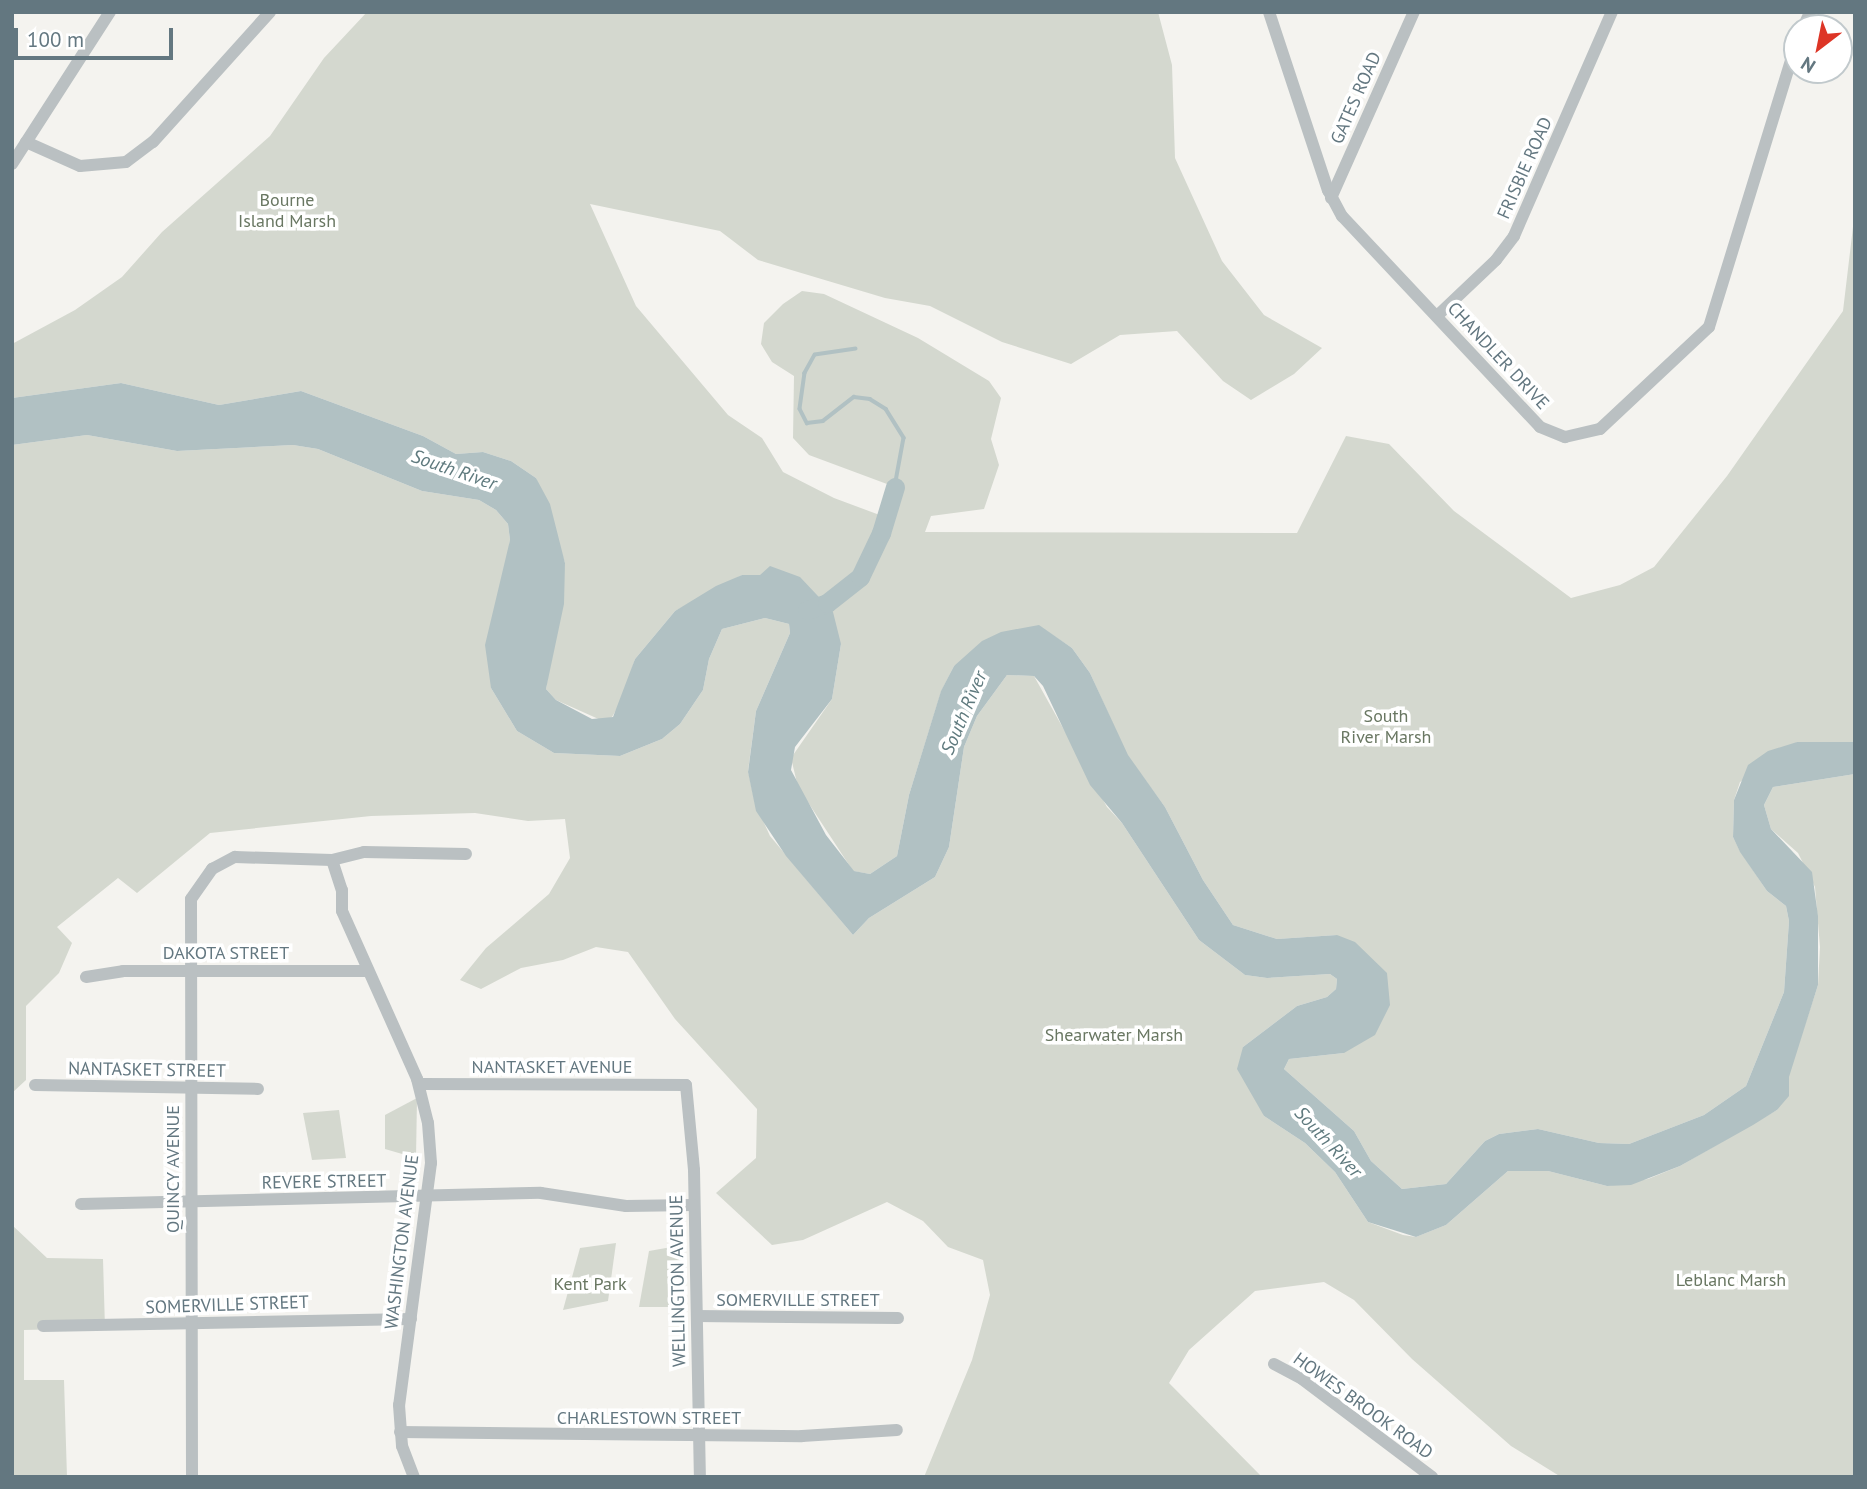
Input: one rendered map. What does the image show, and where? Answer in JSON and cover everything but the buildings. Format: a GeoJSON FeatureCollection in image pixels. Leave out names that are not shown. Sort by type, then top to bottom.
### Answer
{"type":"FeatureCollection","features":[{"type":"Feature","properties":{"kind":"street"},"geometry":{"type":"LineString","coordinates":[[12,164],[110,12]]}},
{"type":"Feature","properties":{"kind":"street"},"geometry":{"type":"LineString","coordinates":[[26,142],[80,166],[126,162],[153,142],[270,12]]}},
{"type":"Feature","properties":{"kind":"street","name":"CHANDLER DRIVE"},"geometry":{"type":"LineString","coordinates":[[1269,12],[1331,198],[1347,222],[1546,432],[1577,438],[1600,429],[1711,322],[1784,84]]}},
{"type":"Feature","properties":{"kind":"street","name":"GATES ROAD"},"geometry":{"type":"LineString","coordinates":[[1331,198],[1413,12]]}},
{"type":"Feature","properties":{"kind":"street","name":"FRISBIE ROAD"},"geometry":{"type":"LineString","coordinates":[[1437,316],[1496,260],[1514,236],[1612,12]]}},
{"type":"Feature","properties":{"kind":"street"},"geometry":{"type":"LineString","coordinates":[[332,860],[364,852],[466,854]]}},
{"type":"Feature","properties":{"kind":"street","name":"QUINCY AVENUE"},"geometry":{"type":"LineString","coordinates":[[192,1477],[191,899],[212,869],[246,856],[332,860]]}},
{"type":"Feature","properties":{"kind":"street","name":"WASHINGTON AVENUE"},"geometry":{"type":"LineString","coordinates":[[332,860],[342,890],[342,911],[366,971],[419,1084],[431,1146],[427,1197],[399,1405],[400,1432],[414,1477]]}},
{"type":"Feature","properties":{"kind":"street","name":"DAKOTA STREET"},"geometry":{"type":"LineString","coordinates":[[86,976],[191,970],[366,971]]}},
{"type":"Feature","properties":{"kind":"street","name":"NANTASKET AVENUE"},"geometry":{"type":"LineString","coordinates":[[419,1084],[686,1085]]}},
{"type":"Feature","properties":{"kind":"street","name":"NANTASKET STREET"},"geometry":{"type":"LineString","coordinates":[[36,1085],[258,1089]]}},
{"type":"Feature","properties":{"kind":"street","name":"WELLINGTON AVENUE"},"geometry":{"type":"LineString","coordinates":[[686,1085],[693,1205],[700,1477]]}},
{"type":"Feature","properties":{"kind":"street","name":"REVERE STREET"},"geometry":{"type":"LineString","coordinates":[[81,1204],[541,1193],[626,1206],[693,1205]]}},
{"type":"Feature","properties":{"kind":"street","name":"SOMERVILLE STREET"},"geometry":{"type":"LineString","coordinates":[[43,1326],[190,1325],[349,1317],[411,1319]]}},
{"type":"Feature","properties":{"kind":"street","name":"SOMERVILLE STREET"},"geometry":{"type":"LineString","coordinates":[[697,1317],[898,1318]]}},
{"type":"Feature","properties":{"kind":"street","name":"HOWES BROOK ROAD"},"geometry":{"type":"LineString","coordinates":[[1275,1364],[1302,1379],[1432,1477]]}},
{"type":"Feature","properties":{"kind":"street","name":"CHARLESTOWN STREET"},"geometry":{"type":"LineString","coordinates":[[400,1432],[820,1436],[897,1430]]}},
{"type":"Feature","properties":{"kind":"green space"},"geometry":{"type":"Polygon","coordinates":[[[367,12],[1158,12],[1172,65],[1175,158],[1222,261],[1264,315],[1322,348],[1294,374],[1251,400],[1223,381],[1177,331],[1120,335],[1071,364],[1002,342],[930,306],[885,298],[758,260],[720,231],[590,204],[636,306],[728,415],[762,438],[783,472],[834,498],[885,517],[895,487],[809,455],[793,438],[794,376],[772,362],[761,344],[764,323],[783,304],[802,291],[824,294],[918,338],[989,381],[1001,398],[991,439],[999,465],[984,509],[931,516],[925,532],[1297,533],[1346,436],[1389,444],[1454,511],[1571,598],[1620,585],[1654,567],[1727,476],[1843,311],[1855,210],[1855,742],[1797,742],[1740,782],[1734,800],[1733,837],[1767,891],[1786,906],[1789,921],[1784,992],[1746,1086],[1704,1115],[1629,1144],[1599,1143],[1538,1129],[1499,1134],[1485,1141],[1446,1184],[1402,1189],[1371,1161],[1354,1131],[1284,1069],[1289,1059],[1344,1053],[1337,935],[1277,939],[1233,925],[1203,880],[1165,807],[1127,755],[1090,673],[1072,648],[1039,626],[954,666],[941,692],[909,795],[897,856],[870,874],[853,871],[798,787],[791,758],[832,699],[841,644],[760,575],[742,575],[675,611],[635,659],[622,700],[612,717],[603,721],[556,700],[546,689],[565,563],[536,478],[511,461],[483,452],[456,454],[423,436],[301,391],[219,405],[121,383],[12,398],[12,344],[75,310],[122,277],[162,232],[270,136],[324,58],[367,12]]]}},
{"type":"Feature","properties":{"kind":"green space"},"geometry":{"type":"Polygon","coordinates":[[[87,435],[177,451],[293,445],[318,449],[422,491],[479,500],[496,510],[508,524],[510,540],[491,688],[517,731],[554,753],[620,756],[662,739],[680,724],[703,690],[709,659],[722,629],[765,618],[789,624],[790,633],[756,711],[748,771],[755,803],[770,836],[853,935],[869,918],[935,877],[949,847],[964,747],[977,716],[1007,675],[1034,676],[1107,807],[1122,823],[1199,940],[1245,975],[1267,978],[1330,974],[1337,979],[1336,989],[1327,997],[1297,1006],[1243,1047],[1264,1116],[1305,1143],[1335,1172],[1368,1222],[1403,1235],[1416,1237],[1446,1225],[1508,1171],[1548,1171],[1607,1186],[1648,1179],[1680,1166],[1777,1110],[1818,985],[1820,947],[1815,887],[1798,853],[1771,829],[1764,805],[1773,787],[1855,774],[1855,1477],[1561,1477],[1511,1446],[1412,1359],[1354,1300],[1324,1282],[1255,1291],[1189,1350],[1169,1383],[1262,1477],[924,1477],[972,1360],[990,1295],[983,1260],[948,1247],[923,1221],[887,1202],[803,1240],[772,1245],[716,1193],[756,1158],[757,1109],[675,1019],[628,952],[596,947],[563,960],[521,968],[481,989],[460,980],[486,948],[549,894],[570,858],[565,819],[528,821],[475,813],[371,816],[210,833],[137,893],[118,878],[57,927],[72,943],[59,973],[26,1006],[26,1080],[12,1093],[12,445],[87,435]]]}},
{"type":"Feature","properties":{"kind":"green space"},"geometry":{"type":"Polygon","coordinates":[[[417,1098],[416,1158],[385,1149],[385,1115],[417,1098]]]}},
{"type":"Feature","properties":{"kind":"green space"},"geometry":{"type":"Polygon","coordinates":[[[339,1110],[346,1158],[312,1160],[303,1113],[339,1110]]]}},
{"type":"Feature","properties":{"kind":"green space"},"geometry":{"type":"Polygon","coordinates":[[[12,1225],[47,1258],[103,1259],[105,1328],[24,1330],[24,1380],[64,1380],[67,1477],[12,1477],[12,1225]]]}},
{"type":"Feature","properties":{"kind":"green space","name":"Kent Park"},"geometry":{"type":"Polygon","coordinates":[[[616,1243],[608,1301],[563,1310],[580,1248],[616,1243]]]}},
{"type":"Feature","properties":{"kind":"green space","name":"Kent Park"},"geometry":{"type":"Polygon","coordinates":[[[683,1245],[680,1307],[639,1307],[649,1251],[683,1245]]]}},
{"type":"Feature","properties":{"kind":"water","name":"South River"},"geometry":{"type":"Polygon","coordinates":[[[121,383],[219,405],[301,391],[423,436],[456,454],[483,452],[511,461],[536,478],[550,504],[565,563],[564,604],[546,689],[556,700],[592,719],[613,717],[635,659],[675,611],[716,586],[742,575],[760,575],[770,566],[800,577],[833,612],[841,644],[832,699],[795,747],[791,770],[826,835],[854,871],[870,874],[897,856],[909,795],[941,691],[954,666],[982,641],[1001,632],[1039,625],[1072,648],[1090,673],[1128,755],[1165,807],[1203,880],[1233,925],[1277,939],[1337,935],[1355,942],[1387,973],[1390,1005],[1375,1035],[1344,1053],[1289,1059],[1284,1069],[1354,1131],[1371,1161],[1402,1189],[1446,1184],[1485,1141],[1499,1134],[1538,1129],[1599,1143],[1629,1144],[1704,1115],[1746,1086],[1784,992],[1789,921],[1786,906],[1767,891],[1733,837],[1734,800],[1748,765],[1768,751],[1797,742],[1855,742],[1855,774],[1773,787],[1764,805],[1771,829],[1812,872],[1818,916],[1818,985],[1789,1077],[1789,1096],[1777,1110],[1753,1125],[1680,1166],[1631,1185],[1607,1186],[1548,1171],[1508,1171],[1446,1225],[1416,1237],[1368,1222],[1335,1172],[1305,1143],[1264,1116],[1237,1069],[1243,1047],[1297,1006],[1327,997],[1336,989],[1337,979],[1330,974],[1267,978],[1245,975],[1199,940],[1122,823],[1090,785],[1043,686],[1034,676],[1007,675],[977,716],[964,747],[949,847],[935,877],[869,918],[853,935],[786,856],[756,811],[748,772],[756,711],[790,633],[789,624],[765,618],[722,629],[709,659],[703,690],[680,724],[662,739],[620,756],[554,753],[517,731],[491,688],[485,645],[510,540],[508,524],[496,510],[479,500],[422,491],[318,449],[293,445],[177,451],[87,435],[12,445],[12,398],[121,383]]]}},
{"type":"Feature","properties":{"kind":"waterway"},"geometry":{"type":"LineString","coordinates":[[856,349],[815,355],[805,373],[800,409],[807,423],[823,421],[854,397],[870,399],[886,409],[904,438],[895,487]]}},
{"type":"Feature","properties":{"kind":"waterway"},"geometry":{"type":"LineString","coordinates":[[807,610],[827,603],[860,577],[881,533],[895,487]]}},
{"type":"Feature","properties":{"kind":"park label","name":"Bourne Island Marsh"},"geometry":{"type":"Point","coordinates":[287,211]}},
{"type":"Feature","properties":{"kind":"park label","name":"South River Marsh"},"geometry":{"type":"Point","coordinates":[1386,727]}},
{"type":"Feature","properties":{"kind":"park label","name":"Shearwater Marsh"},"geometry":{"type":"Point","coordinates":[1114,1035]}},
{"type":"Feature","properties":{"kind":"park label","name":"Leblanc Marsh"},"geometry":{"type":"Point","coordinates":[1731,1280]}}]}
